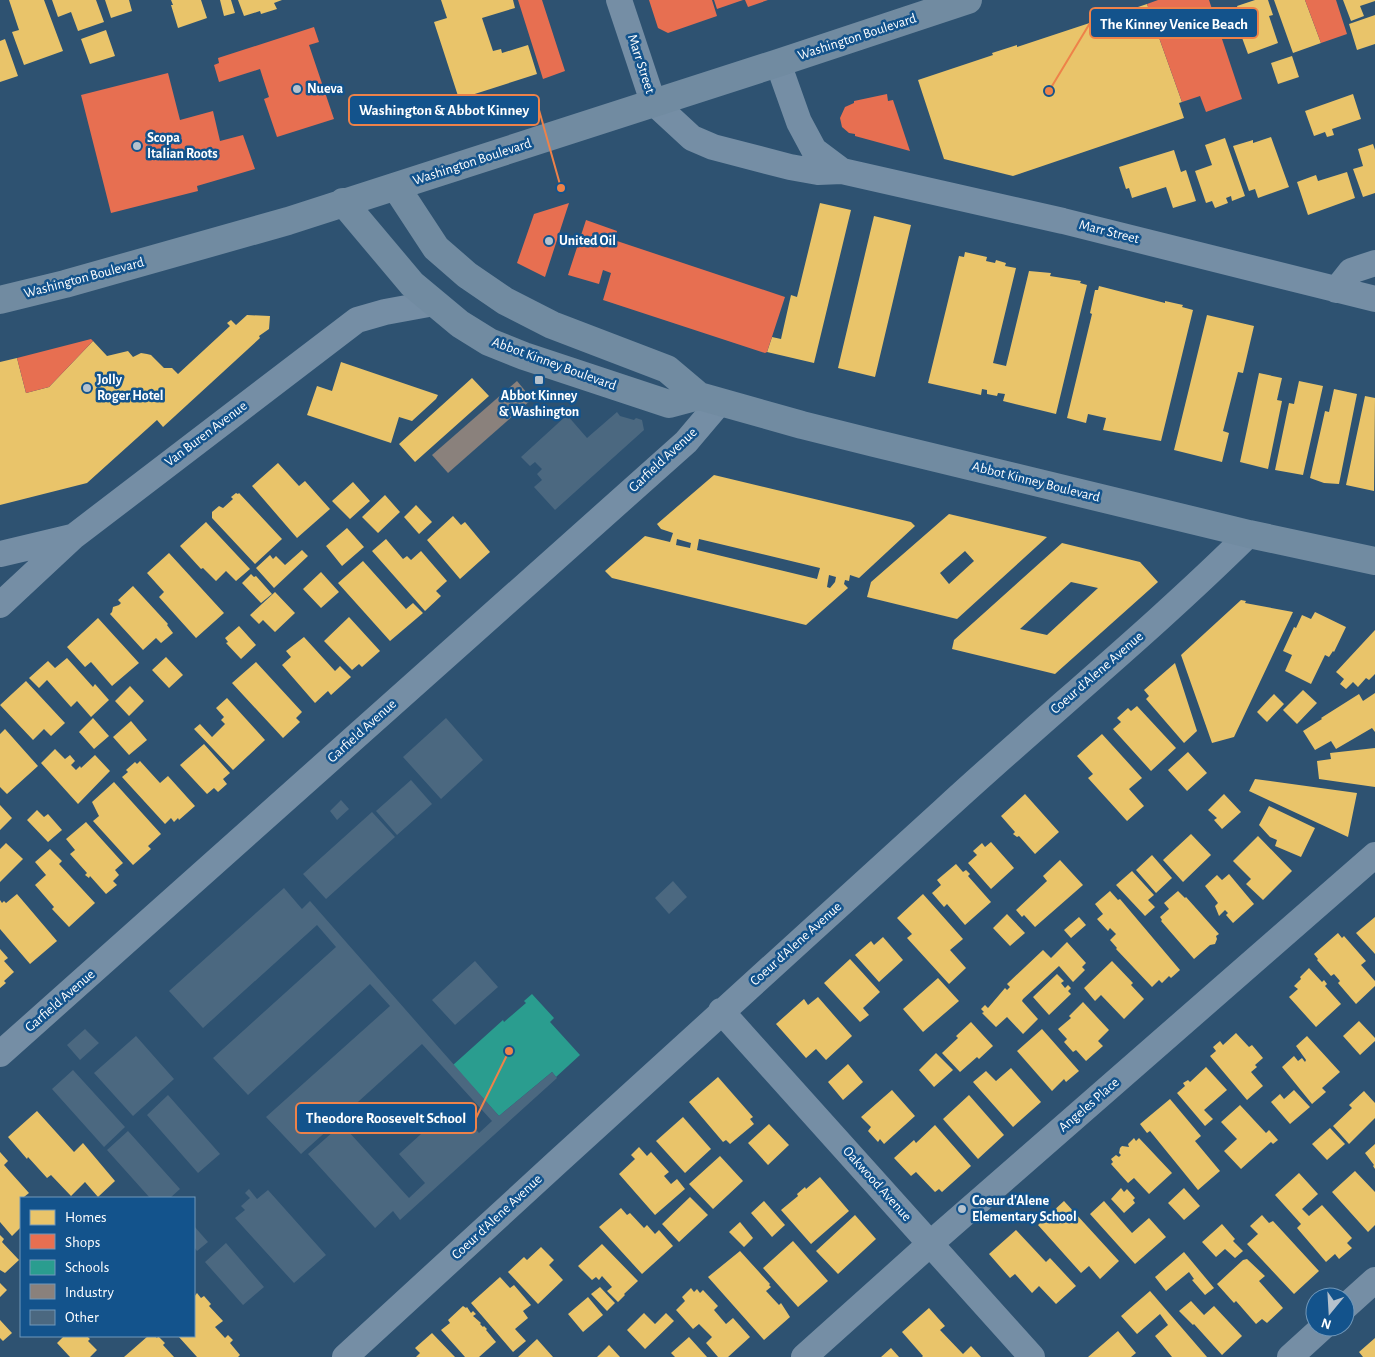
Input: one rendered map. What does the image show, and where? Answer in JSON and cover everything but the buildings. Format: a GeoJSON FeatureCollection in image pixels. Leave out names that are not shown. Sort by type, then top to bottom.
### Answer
{"type":"FeatureCollection","features":[{"type":"Feature","properties":{"kind":"street","name":"Marr Street"},"geometry":{"type":"LineString","coordinates":[[619,0],[653,102],[692,138],[713,147],[790,167],[818,172],[842,170],[1063,221],[1375,299]]}},
{"type":"Feature","properties":{"kind":"street","name":"Washington Boulevard"},"geometry":{"type":"LineString","coordinates":[[0,300],[64,284],[288,221],[968,0]]}},
{"type":"Feature","properties":{"kind":"street","name":"Marr Street"},"geometry":{"type":"LineString","coordinates":[[778,63],[799,122],[814,150],[842,170]]}},
{"type":"Feature","properties":{"kind":"street","name":"Abbot Kinney Boulevard"},"geometry":{"type":"LineString","coordinates":[[396,187],[436,248],[466,275],[505,302],[552,325],[667,369],[709,400]]}},
{"type":"Feature","properties":{"kind":"street","name":"Abbot Kinney Boulevard"},"geometry":{"type":"LineString","coordinates":[[343,202],[412,284],[434,303],[460,324],[489,342],[524,356],[669,404],[709,400],[874,443],[1249,534],[1375,561]]}},
{"type":"Feature","properties":{"kind":"street"},"geometry":{"type":"LineString","coordinates":[[1336,290],[1351,271],[1375,263]]}},
{"type":"Feature","properties":{"kind":"street","name":"Van Buren Avenue"},"geometry":{"type":"LineString","coordinates":[[0,605],[73,537],[357,320],[385,312],[434,303]]}},
{"type":"Feature","properties":{"kind":"street","name":"Garfield Avenue"},"geometry":{"type":"LineString","coordinates":[[0,1054],[686,442],[709,400]]}},
{"type":"Feature","properties":{"kind":"street","name":"Coeur d'Alene Avenue"},"geometry":{"type":"LineString","coordinates":[[345,1357],[1016,744],[1200,583],[1249,534]]}},
{"type":"Feature","properties":{"kind":"street"},"geometry":{"type":"LineString","coordinates":[[0,554],[73,537]]}},
{"type":"Feature","properties":{"kind":"street","name":"Angeles Place"},"geometry":{"type":"LineString","coordinates":[[804,1357],[931,1243],[1375,855]]}},
{"type":"Feature","properties":{"kind":"street","name":"Oakwood Avenue"},"geometry":{"type":"LineString","coordinates":[[721,1012],[1032,1357]]}},
{"type":"Feature","properties":{"kind":"street"},"geometry":{"type":"LineString","coordinates":[[1355,1299],[1375,1280]]}},
{"type":"Feature","properties":{"kind":"street"},"geometry":{"type":"LineString","coordinates":[[1290,1357],[1312,1337]]}},
{"type":"Feature","properties":{"kind":"place","name":"Nueva"},"geometry":{"type":"Point","coordinates":[297,89]}},
{"type":"Feature","properties":{"kind":"place","name":"The Kinney Venice Beach"},"geometry":{"type":"Point","coordinates":[1049,91]}},
{"type":"Feature","properties":{"kind":"place","name":"Scopa Italian Roots"},"geometry":{"type":"Point","coordinates":[137,146]}},
{"type":"Feature","properties":{"kind":"place","name":"Washington & Abbot Kinney"},"geometry":{"type":"Point","coordinates":[561,188]}},
{"type":"Feature","properties":{"kind":"place","name":"United Oil"},"geometry":{"type":"Point","coordinates":[549,241]}},
{"type":"Feature","properties":{"kind":"place","name":"Abbot Kinney & Washington"},"geometry":{"type":"Point","coordinates":[539,380]}},
{"type":"Feature","properties":{"kind":"place","name":"Jolly Roger Hotel"},"geometry":{"type":"Point","coordinates":[87,388]}},
{"type":"Feature","properties":{"kind":"place","name":"Theodore Roosevelt School"},"geometry":{"type":"Point","coordinates":[509,1051]}},
{"type":"Feature","properties":{"kind":"place","name":"Coeur d'Alene Elementary School"},"geometry":{"type":"Point","coordinates":[962,1209]}}]}
